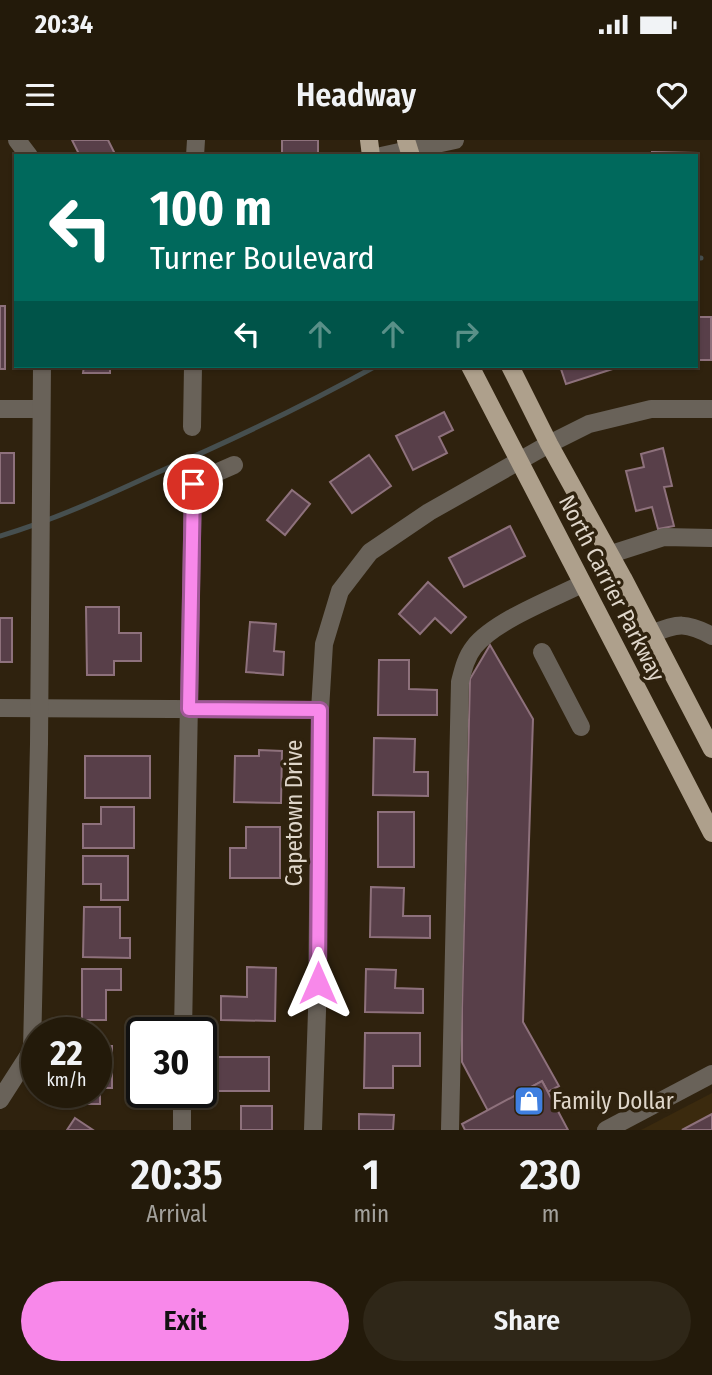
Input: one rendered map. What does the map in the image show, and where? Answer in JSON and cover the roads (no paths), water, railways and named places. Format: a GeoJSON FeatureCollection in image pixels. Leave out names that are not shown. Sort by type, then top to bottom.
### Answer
{"type":"FeatureCollection","features":[{"type":"Feature","properties":{"kind":"main road","name":"North Carrier Parkway"},"geometry":{"type":"LineString","coordinates":[[471,368],[712,833]]}},
{"type":"Feature","properties":{"kind":"main road","name":"North Carrier Parkway"},"geometry":{"type":"LineString","coordinates":[[511,368],[712,749]]}},
{"type":"Feature","properties":{"kind":"street"},"geometry":{"type":"LineString","coordinates":[[388,154],[455,140]]}},
{"type":"Feature","properties":{"kind":"street"},"geometry":{"type":"LineString","coordinates":[[1,1100],[32,1050],[42,368]]}},
{"type":"Feature","properties":{"kind":"street"},"geometry":{"type":"LineString","coordinates":[[192,427],[193,368]]}},
{"type":"Feature","properties":{"kind":"street","name":"Capetown Drive"},"geometry":{"type":"LineString","coordinates":[[313,1130],[320,710],[324,644],[340,591],[370,552],[429,512],[519,460],[589,424],[651,408],[712,409]]}},
{"type":"Feature","properties":{"kind":"street"},"geometry":{"type":"LineString","coordinates":[[0,409],[41,410]]}},
{"type":"Feature","properties":{"kind":"street"},"geometry":{"type":"LineString","coordinates":[[183,1017],[193,484],[234,465]]}},
{"type":"Feature","properties":{"kind":"street"},"geometry":{"type":"LineString","coordinates":[[608,555],[663,537],[712,538]]}},
{"type":"Feature","properties":{"kind":"street"},"geometry":{"type":"LineString","coordinates":[[450,1130],[460,682],[466,661],[475,646],[496,628],[582,583]]}},
{"type":"Feature","properties":{"kind":"street"},"geometry":{"type":"LineString","coordinates":[[652,634],[679,625],[695,626],[712,636]]}},
{"type":"Feature","properties":{"kind":"street"},"geometry":{"type":"LineString","coordinates":[[542,653],[581,727]]}},
{"type":"Feature","properties":{"kind":"street"},"geometry":{"type":"LineString","coordinates":[[0,708],[320,710]]}},
{"type":"Feature","properties":{"kind":"street"},"geometry":{"type":"LineString","coordinates":[[606,1130],[712,1074]]}},
{"type":"Feature","properties":{"kind":"street"},"geometry":{"type":"LineString","coordinates":[[181,1130],[182,1108]]}},
{"type":"Feature","properties":{"kind":"waterway"},"geometry":{"type":"LineString","coordinates":[[0,536],[78,508],[211,449],[372,368]]}},
{"type":"Feature","properties":{"kind":"place","name":"Family Dollar"},"geometry":{"type":"Point","coordinates":[529,1101]}}]}
